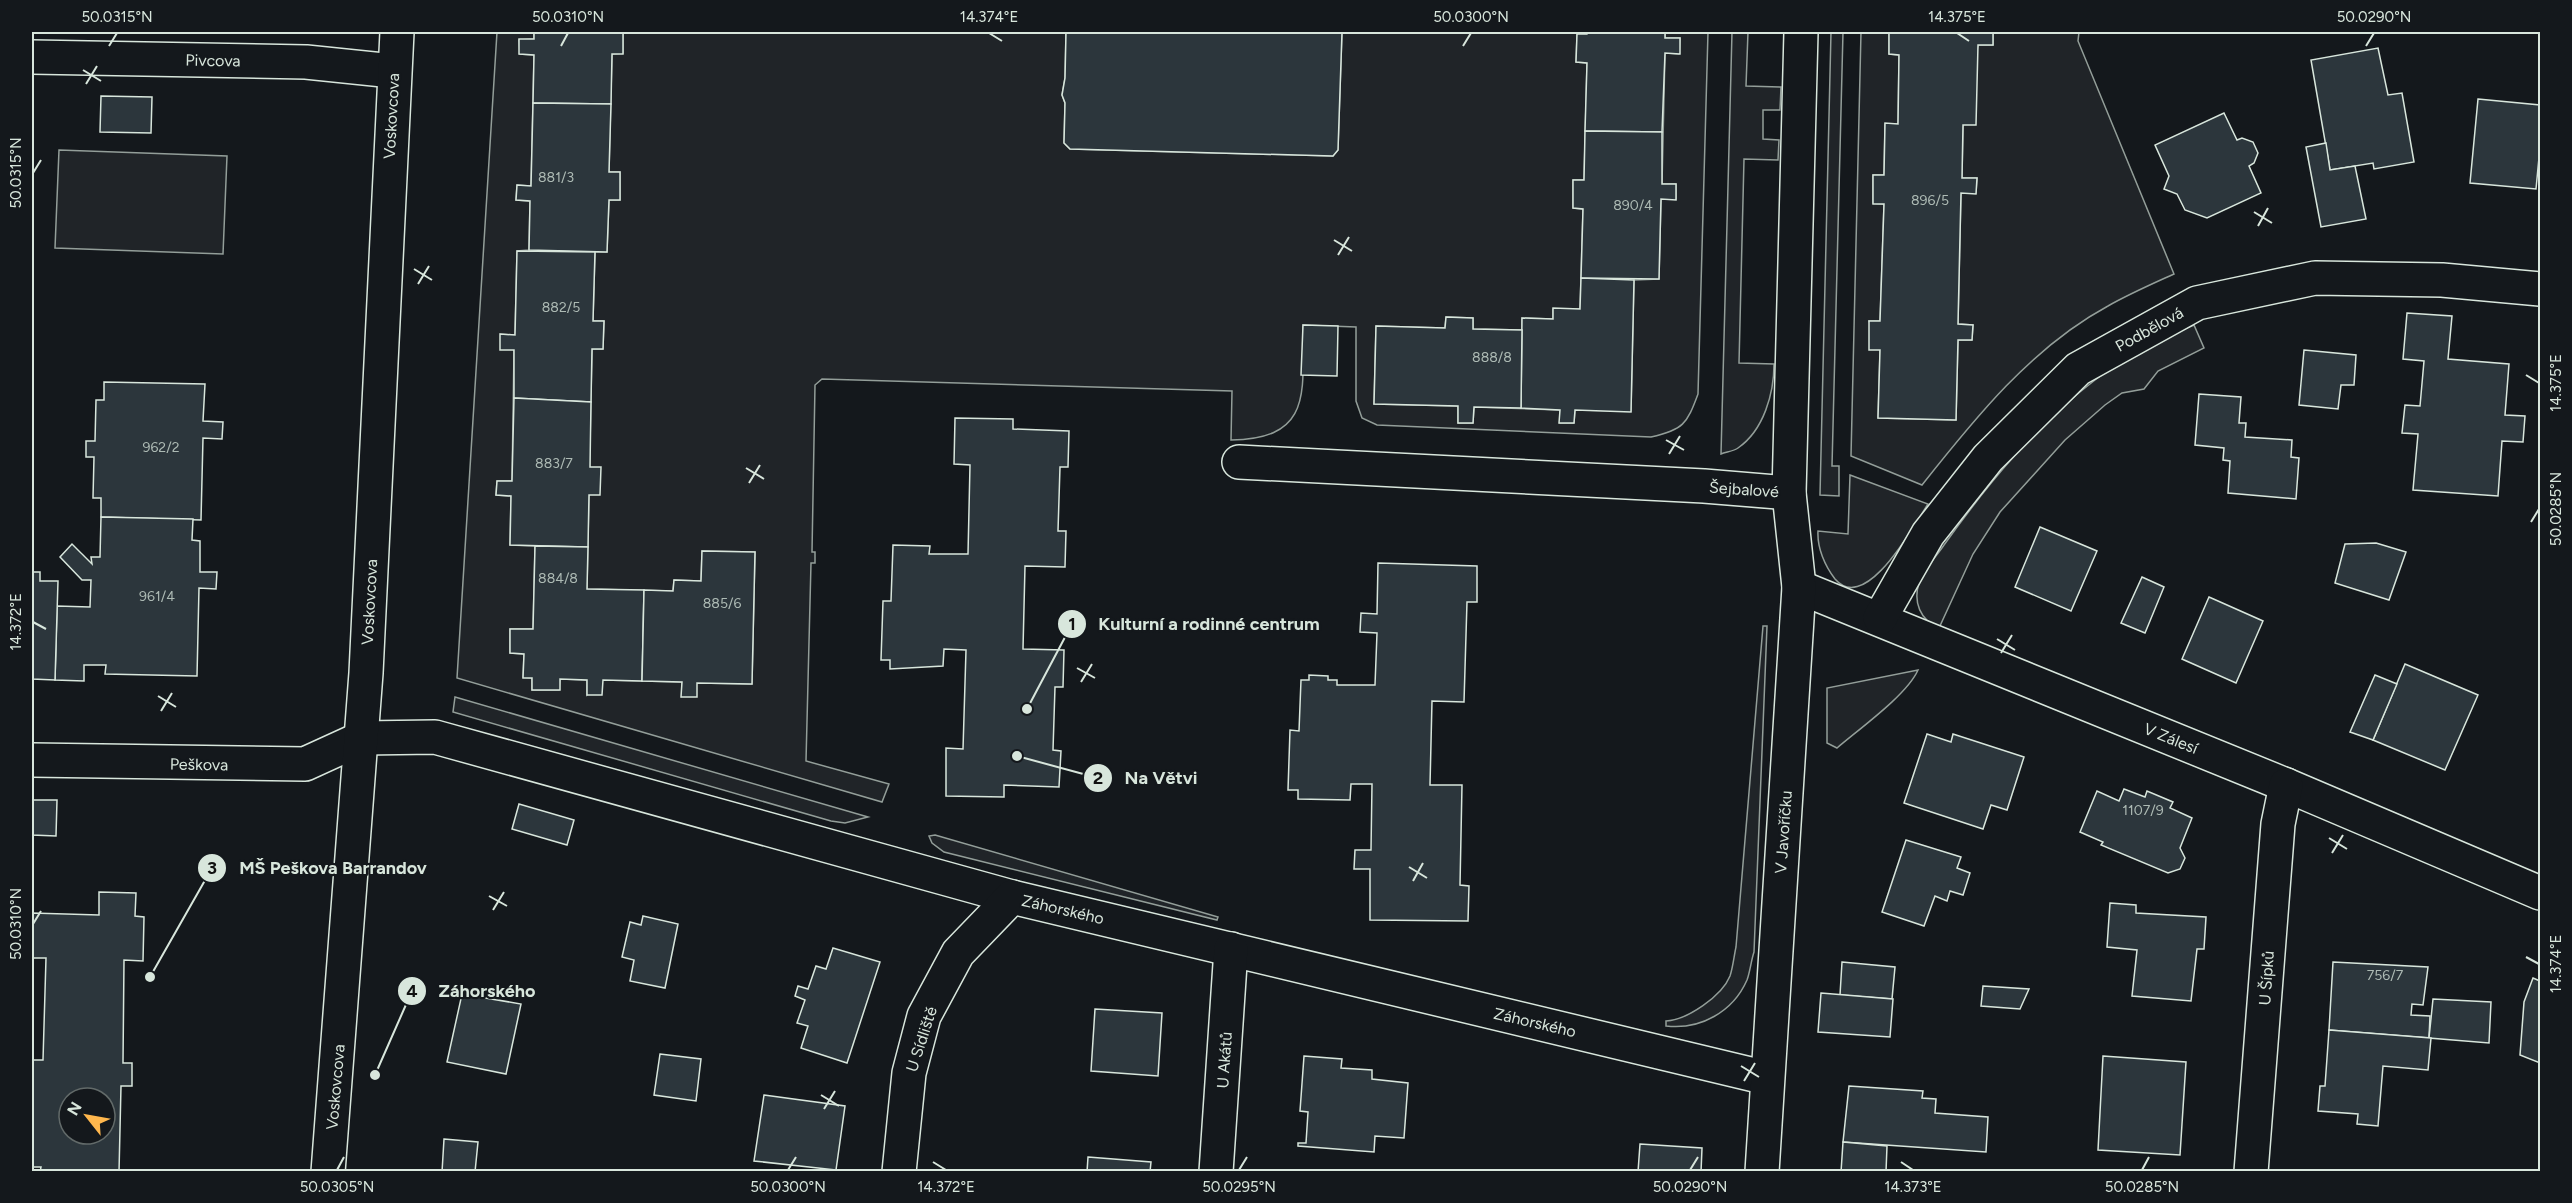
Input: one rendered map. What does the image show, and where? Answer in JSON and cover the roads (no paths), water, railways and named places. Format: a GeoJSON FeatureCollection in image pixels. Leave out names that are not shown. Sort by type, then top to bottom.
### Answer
{"type":"FeatureCollection","features":[{"type":"Feature","properties":{"kind":"street","name":"Voskovcova"},"geometry":{"type":"LineString","coordinates":[[328,1172],[362,738],[393,70],[397,32]]}},
{"type":"Feature","properties":{"kind":"street","name":"Šejbalové"},"geometry":{"type":"LineString","coordinates":[[1239,462],[1692,485],[1789,493],[1801,32]]}},
{"type":"Feature","properties":{"kind":"street","name":"Pivcova"},"geometry":{"type":"LineString","coordinates":[[32,57],[306,62],[393,70]]}},
{"type":"Feature","properties":{"kind":"street","name":"Podbělová"},"geometry":{"type":"LineString","coordinates":[[1880,618],[1928,534],[1988,458],[2078,369],[2197,303],[2315,278],[2442,280],[2541,289]]}},
{"type":"Feature","properties":{"kind":"street","name":"V Javoříčku"},"geometry":{"type":"LineString","coordinates":[[1762,1172],[1799,587],[1789,493]]}},
{"type":"Feature","properties":{"kind":"street","name":"V Zálesí"},"geometry":{"type":"LineString","coordinates":[[1799,587],[2286,785],[2541,893]]}},
{"type":"Feature","properties":{"kind":"street","name":"Záhorského"},"geometry":{"type":"LineString","coordinates":[[362,738],[435,737],[1012,897],[1767,1078]]}},
{"type":"Feature","properties":{"kind":"street","name":"Peškova"},"geometry":{"type":"LineString","coordinates":[[32,760],[305,764],[362,738]]}},
{"type":"Feature","properties":{"kind":"street","name":"U Šípků"},"geometry":{"type":"LineString","coordinates":[[2251,1172],[2278,824],[2286,785]]}},
{"type":"Feature","properties":{"kind":"street","name":"U Sídliště"},"geometry":{"type":"LineString","coordinates":[[899,1172],[909,1073],[924,1016],[958,953],[1012,897]]}},
{"type":"Feature","properties":{"kind":"street","name":"U Akátů"},"geometry":{"type":"LineString","coordinates":[[1216,1172],[1231,949]]}},
{"type":"Feature","properties":{"kind":"place","name":"Kulturní a rodinné centrum"},"geometry":{"type":"Point","coordinates":[1027,709]}},
{"type":"Feature","properties":{"kind":"place","name":"Na Větvi"},"geometry":{"type":"Point","coordinates":[1017,756]}},
{"type":"Feature","properties":{"kind":"place","name":"MŠ Peškova Barrandov"},"geometry":{"type":"Point","coordinates":[150,977]}},
{"type":"Feature","properties":{"kind":"place","name":"Záhorského"},"geometry":{"type":"Point","coordinates":[375,1075]}}]}
